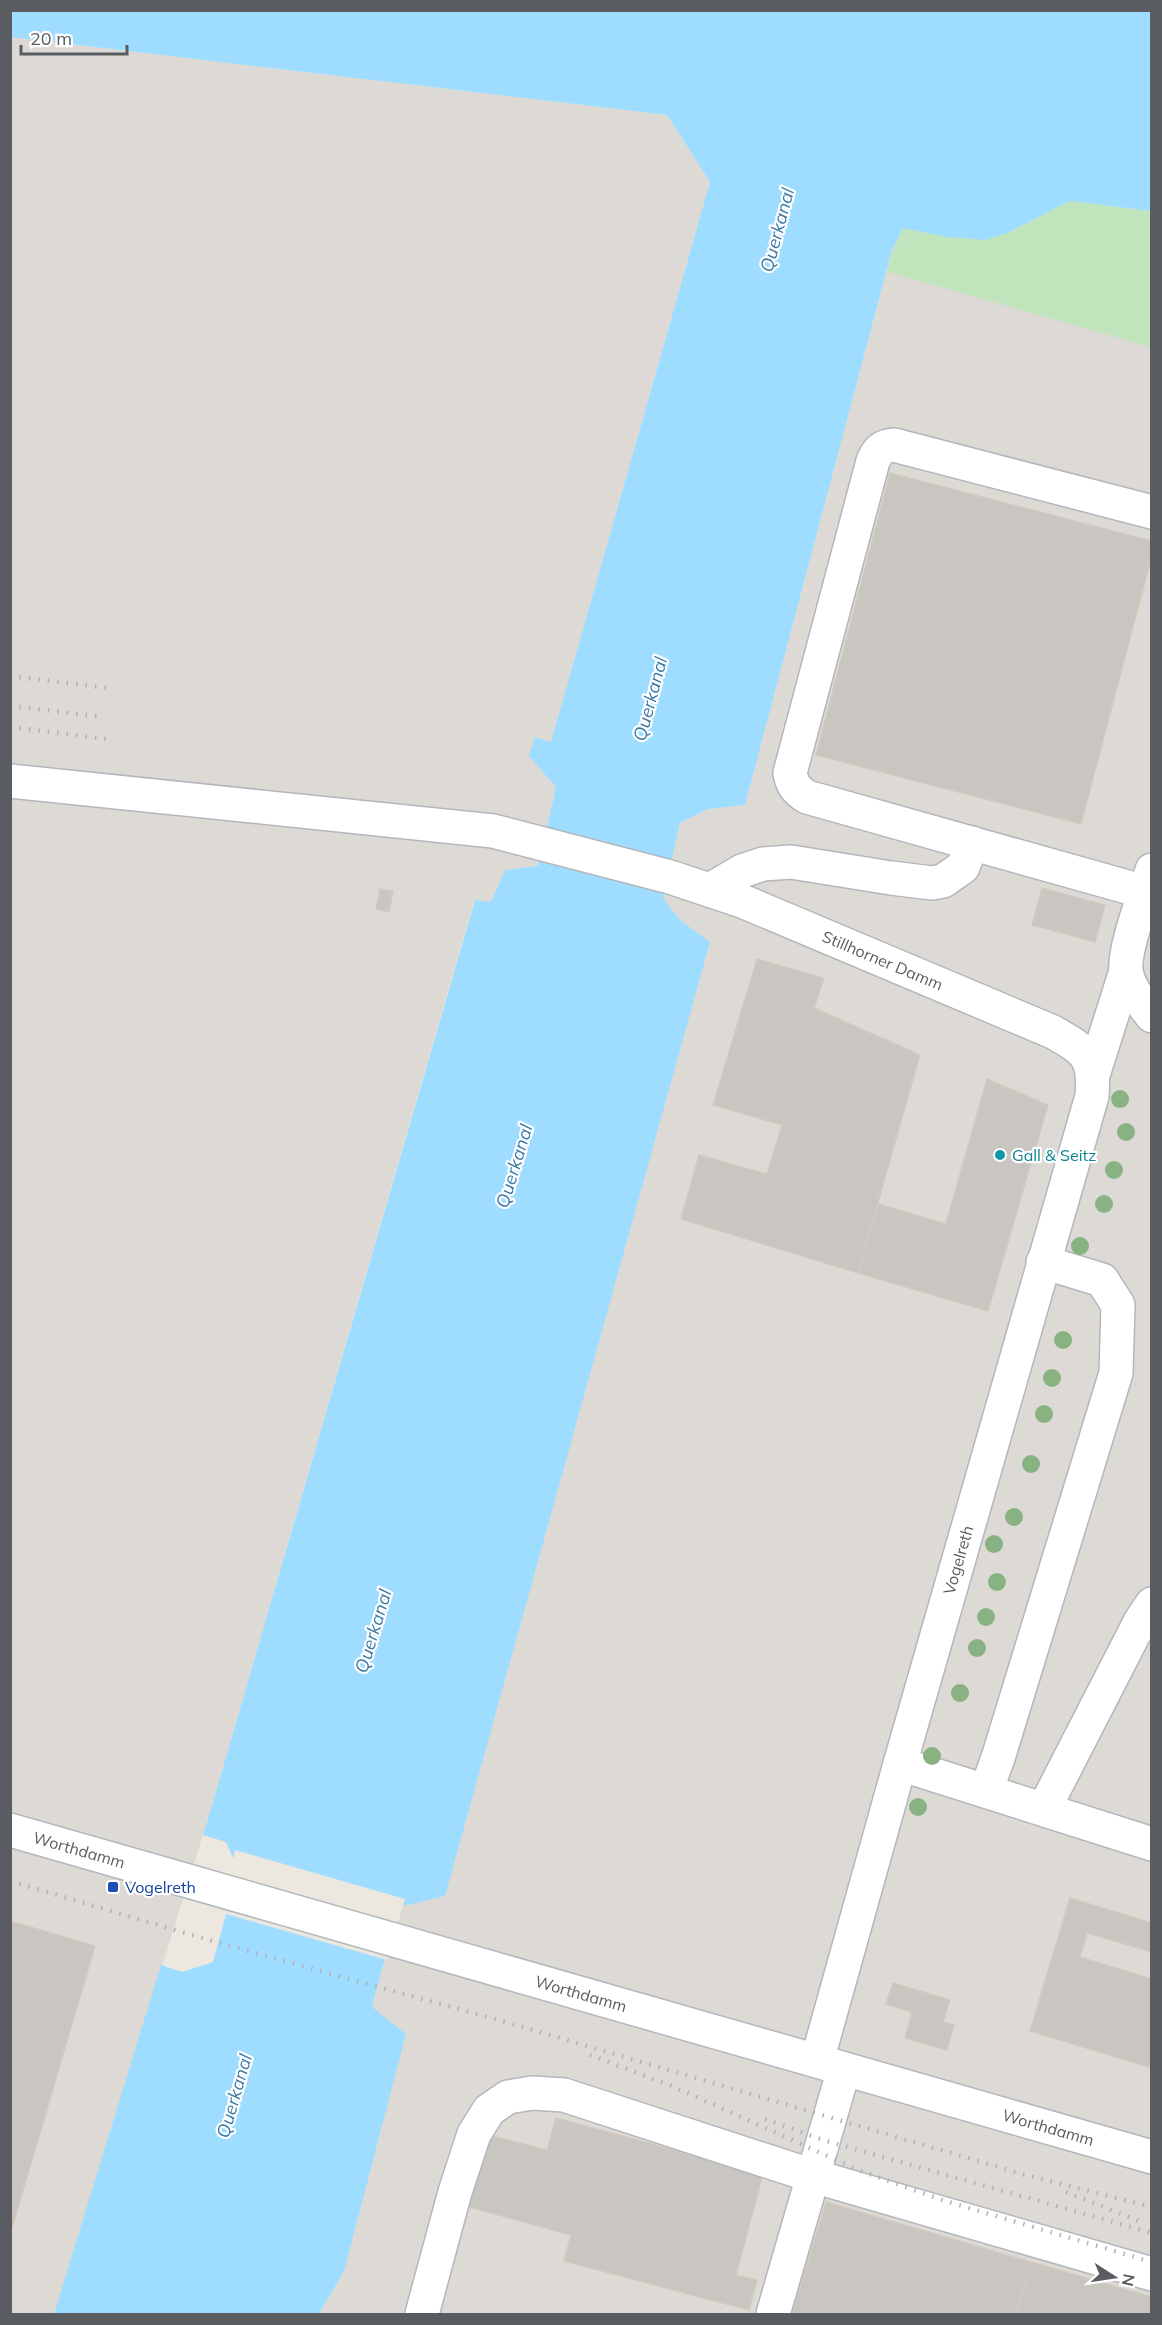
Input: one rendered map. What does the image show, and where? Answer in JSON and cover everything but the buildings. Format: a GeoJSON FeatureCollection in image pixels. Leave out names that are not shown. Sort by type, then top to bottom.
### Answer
{"type":"FeatureCollection","features":[{"type":"Feature","properties":{"kind":"street"},"geometry":{"type":"LineString","coordinates":[[1148,881],[972,843],[807,797],[798,792],[792,784],[790,773],[791,761],[873,460],[878,450],[885,445],[894,445],[1152,512]]}},
{"type":"Feature","properties":{"kind":"street","name":"Stillhorner Damm"},"geometry":{"type":"LineString","coordinates":[[10,781],[493,831],[670,877],[742,901],[1053,1032],[1076,1045],[1091,1066]]}},
{"type":"Feature","properties":{"kind":"street"},"geometry":{"type":"LineString","coordinates":[[710,890],[742,871],[763,864],[791,862],[891,878],[932,883],[944,881],[963,867],[972,843]]}},
{"type":"Feature","properties":{"kind":"street","name":"Vogelreth"},"geometry":{"type":"LineString","coordinates":[[772,2314],[813,2176],[831,2065],[900,1764],[1092,1096],[1091,1066],[1126,970],[1127,953],[1148,881]]}},
{"type":"Feature","properties":{"kind":"street"},"geometry":{"type":"LineString","coordinates":[[1126,970],[1131,988],[1152,1016]]}},
{"type":"Feature","properties":{"kind":"street"},"geometry":{"type":"LineString","coordinates":[[986,1791],[1116,1373],[1118,1305],[1102,1280],[1043,1262]]}},
{"type":"Feature","properties":{"kind":"street"},"geometry":{"type":"LineString","coordinates":[[1044,1809],[1140,1622],[1152,1604]]}},
{"type":"Feature","properties":{"kind":"street"},"geometry":{"type":"LineString","coordinates":[[900,1764],[1152,1844]]}},
{"type":"Feature","properties":{"kind":"street","name":"Worthdamm"},"geometry":{"type":"LineString","coordinates":[[10,1830],[1152,2157]]}},
{"type":"Feature","properties":{"kind":"street"},"geometry":{"type":"LineString","coordinates":[[422,2314],[455,2193],[474,2134],[489,2110],[508,2097],[532,2093],[564,2095],[813,2176],[1152,2274]]}},
{"type":"Feature","properties":{"kind":"shaded area"},"geometry":{"type":"Polygon","coordinates":[[[11,37],[667,115],[710,182],[551,742],[535,738],[556,786],[538,867],[505,870],[491,902],[474,901],[210,1812],[54,2314],[11,2314],[11,37]]]}},
{"type":"Feature","properties":{"kind":"shaded area"},"geometry":{"type":"Polygon","coordinates":[[[1151,211],[1151,2314],[319,2314],[344,2271],[372,2007],[400,1906],[710,943],[680,920],[663,898],[680,823],[708,809],[745,805],[892,250],[903,227],[985,240],[1008,233],[1151,211]]]}},
{"type":"Feature","properties":{"kind":"green space"},"geometry":{"type":"Polygon","coordinates":[[[1070,201],[1151,211],[1151,347],[888,272],[892,250],[903,227],[947,237],[1007,233],[1070,201]]]}},
{"type":"Feature","properties":{"kind":"water","name":"Querkanal"},"geometry":{"type":"Polygon","coordinates":[[[11,10],[1151,11],[1151,211],[1070,201],[1007,233],[985,240],[947,237],[903,228],[892,250],[745,805],[708,809],[680,823],[663,898],[680,920],[710,942],[445,1896],[399,1907],[372,2007],[406,2034],[344,2271],[319,2314],[54,2314],[161,1965],[182,1972],[213,1962],[238,1870],[226,1842],[203,1835],[475,900],[491,902],[505,870],[538,866],[556,787],[529,756],[535,737],[551,742],[710,182],[667,115],[11,37],[11,10]]]}},
{"type":"Feature","properties":{"kind":"pier"},"geometry":{"type":"Polygon","coordinates":[[[235,1850],[405,1899],[387,1960],[223,1913],[235,1870],[232,1862],[235,1850]]]}},
{"type":"Feature","properties":{"kind":"railway"},"geometry":{"type":"LineString","coordinates":[[10,676],[109,688]]}},
{"type":"Feature","properties":{"kind":"railway"},"geometry":{"type":"LineString","coordinates":[[10,706],[104,717]]}},
{"type":"Feature","properties":{"kind":"railway"},"geometry":{"type":"LineString","coordinates":[[10,727],[107,739]]}},
{"type":"Feature","properties":{"kind":"railway"},"geometry":{"type":"LineString","coordinates":[[10,1881],[209,1940],[509,2023],[1022,2174],[1152,2207]]}},
{"type":"Feature","properties":{"kind":"railway"},"geometry":{"type":"LineString","coordinates":[[590,2055],[672,2086],[861,2171],[945,2201],[1152,2262]]}},
{"type":"Feature","properties":{"kind":"railway"},"geometry":{"type":"LineString","coordinates":[[765,2119],[823,2140],[1152,2233]]}},
{"type":"Feature","properties":{"kind":"railway"},"geometry":{"type":"LineString","coordinates":[[1066,2192],[1144,2223]]}},
{"type":"Feature","properties":{"kind":"place","name":"Gall & Seitz"},"geometry":{"type":"Point","coordinates":[1000,1155]}},
{"type":"Feature","properties":{"kind":"place","name":"Vogelreth"},"geometry":{"type":"Point","coordinates":[113,1887]}}]}
